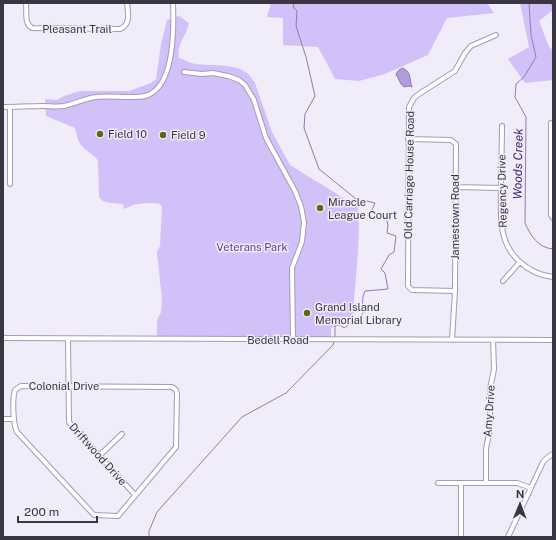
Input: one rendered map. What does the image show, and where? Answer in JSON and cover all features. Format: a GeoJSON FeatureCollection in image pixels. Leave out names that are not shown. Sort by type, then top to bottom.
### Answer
{"type":"FeatureCollection","features":[{"type":"Feature","properties":{"kind":"street","name":"Pleasant Trail"},"geometry":{"type":"LineString","coordinates":[[26,3],[28,26],[34,29],[123,28],[128,23],[128,3]]}},
{"type":"Feature","properties":{"kind":"street"},"geometry":{"type":"LineString","coordinates":[[3,107],[62,106],[86,98],[115,96],[138,97],[151,93],[162,83],[167,67],[174,37],[173,3]]}},
{"type":"Feature","properties":{"kind":"street","name":"Old Carriage House Road"},"geometry":{"type":"LineString","coordinates":[[455,291],[412,290],[408,286],[408,111],[414,98],[455,71],[465,53],[471,46],[496,35]]}},
{"type":"Feature","properties":{"kind":"street"},"geometry":{"type":"LineString","coordinates":[[184,72],[197,74],[213,73],[228,76],[238,80],[245,86],[254,100],[266,138],[295,190],[301,206],[304,222],[302,242],[292,268],[293,340]]}},
{"type":"Feature","properties":{"kind":"street"},"geometry":{"type":"LineString","coordinates":[[10,107],[10,184]]}},
{"type":"Feature","properties":{"kind":"street"},"geometry":{"type":"LineString","coordinates":[[551,123],[551,214],[553,218]]}},
{"type":"Feature","properties":{"kind":"street","name":"Regency Drive"},"geometry":{"type":"LineString","coordinates":[[502,126],[501,221],[503,233],[509,249],[520,262],[538,274],[553,277]]}},
{"type":"Feature","properties":{"kind":"street","name":"Jamestown Road"},"geometry":{"type":"LineString","coordinates":[[408,139],[451,140],[456,144],[455,291],[452,340]]}},
{"type":"Feature","properties":{"kind":"street"},"geometry":{"type":"LineString","coordinates":[[455,187],[501,188]]}},
{"type":"Feature","properties":{"kind":"street"},"geometry":{"type":"LineString","coordinates":[[503,281],[520,262]]}},
{"type":"Feature","properties":{"kind":"street","name":"Bedell Road"},"geometry":{"type":"LineString","coordinates":[[3,338],[553,340]]}},
{"type":"Feature","properties":{"kind":"street","name":"Driftwood Drive"},"geometry":{"type":"LineString","coordinates":[[68,339],[67,386],[69,422],[135,495]]}},
{"type":"Feature","properties":{"kind":"street","name":"Amy Drive"},"geometry":{"type":"LineString","coordinates":[[486,483],[486,449],[490,428],[490,389],[494,369],[493,340]]}},
{"type":"Feature","properties":{"kind":"street","name":"Colonial Drive"},"geometry":{"type":"LineString","coordinates":[[21,386],[170,386],[176,390],[177,394],[176,447],[118,516],[94,515],[17,432],[14,425],[14,419],[14,394],[17,388],[21,386]]}},
{"type":"Feature","properties":{"kind":"street"},"geometry":{"type":"LineString","coordinates":[[3,419],[14,419]]}},
{"type":"Feature","properties":{"kind":"street"},"geometry":{"type":"LineString","coordinates":[[99,456],[122,434]]}},
{"type":"Feature","properties":{"kind":"street"},"geometry":{"type":"LineString","coordinates":[[508,537],[543,462],[553,454]]}},
{"type":"Feature","properties":{"kind":"street"},"geometry":{"type":"LineString","coordinates":[[438,483],[516,483],[531,488]]}},
{"type":"Feature","properties":{"kind":"street"},"geometry":{"type":"LineString","coordinates":[[461,483],[461,537]]}},
{"type":"Feature","properties":{"kind":"green space"},"geometry":{"type":"Polygon","coordinates":[[[271,3],[487,3],[494,13],[447,18],[428,55],[385,74],[359,81],[335,79],[318,47],[283,45],[283,18],[267,17],[271,3]]]}},
{"type":"Feature","properties":{"kind":"green space"},"geometry":{"type":"Polygon","coordinates":[[[520,3],[553,3],[553,10],[539,21],[549,47],[553,50],[553,80],[525,83],[508,59],[529,47],[520,3]]]}},
{"type":"Feature","properties":{"kind":"green space","name":"Veterans Park"},"geometry":{"type":"Polygon","coordinates":[[[179,16],[189,23],[180,44],[178,53],[179,58],[195,64],[230,66],[244,71],[255,83],[272,132],[290,165],[358,207],[358,247],[353,314],[347,323],[339,324],[331,328],[331,337],[157,337],[157,320],[161,312],[162,300],[157,252],[160,246],[162,207],[160,204],[147,203],[133,205],[124,209],[123,204],[103,201],[99,197],[98,161],[80,144],[75,128],[46,116],[45,99],[57,100],[80,91],[129,91],[151,83],[156,79],[161,44],[167,20],[179,16]]]}},
{"type":"Feature","properties":{"kind":"shaded area"},"geometry":{"type":"Polygon","coordinates":[[[403,68],[409,74],[412,87],[404,87],[396,74],[403,68]]]}},
{"type":"Feature","properties":{"kind":"waterway"},"geometry":{"type":"LineString","coordinates":[[293,3],[294,8],[297,11],[296,26],[306,57],[315,96],[305,114],[304,128],[319,169],[361,203],[367,201],[375,203],[369,217],[373,219],[376,217],[386,218],[388,225],[387,233],[396,236],[394,252],[389,255],[381,269],[385,273],[388,289],[365,291],[363,296],[364,312],[358,319],[344,328],[340,325],[335,326],[335,337]]}},
{"type":"Feature","properties":{"kind":"waterway","name":"Woods Creek"},"geometry":{"type":"LineString","coordinates":[[529,3],[531,35],[536,57],[524,77],[516,84],[515,97],[526,117],[525,223],[539,244],[553,249]]}},
{"type":"Feature","properties":{"kind":"waterway"},"geometry":{"type":"LineString","coordinates":[[551,3],[553,7]]}},
{"type":"Feature","properties":{"kind":"waterway"},"geometry":{"type":"LineString","coordinates":[[149,537],[149,531],[157,512],[242,417],[286,393],[333,345],[334,342]]}},
{"type":"Feature","properties":{"kind":"place","name":"Field 10"},"geometry":{"type":"Point","coordinates":[100,134]}},
{"type":"Feature","properties":{"kind":"place","name":"Field 9"},"geometry":{"type":"Point","coordinates":[163,135]}},
{"type":"Feature","properties":{"kind":"place","name":"Miracle League Court"},"geometry":{"type":"Point","coordinates":[320,208]}},
{"type":"Feature","properties":{"kind":"place","name":"Grand Island Memorial Library"},"geometry":{"type":"Point","coordinates":[307,313]}}]}
